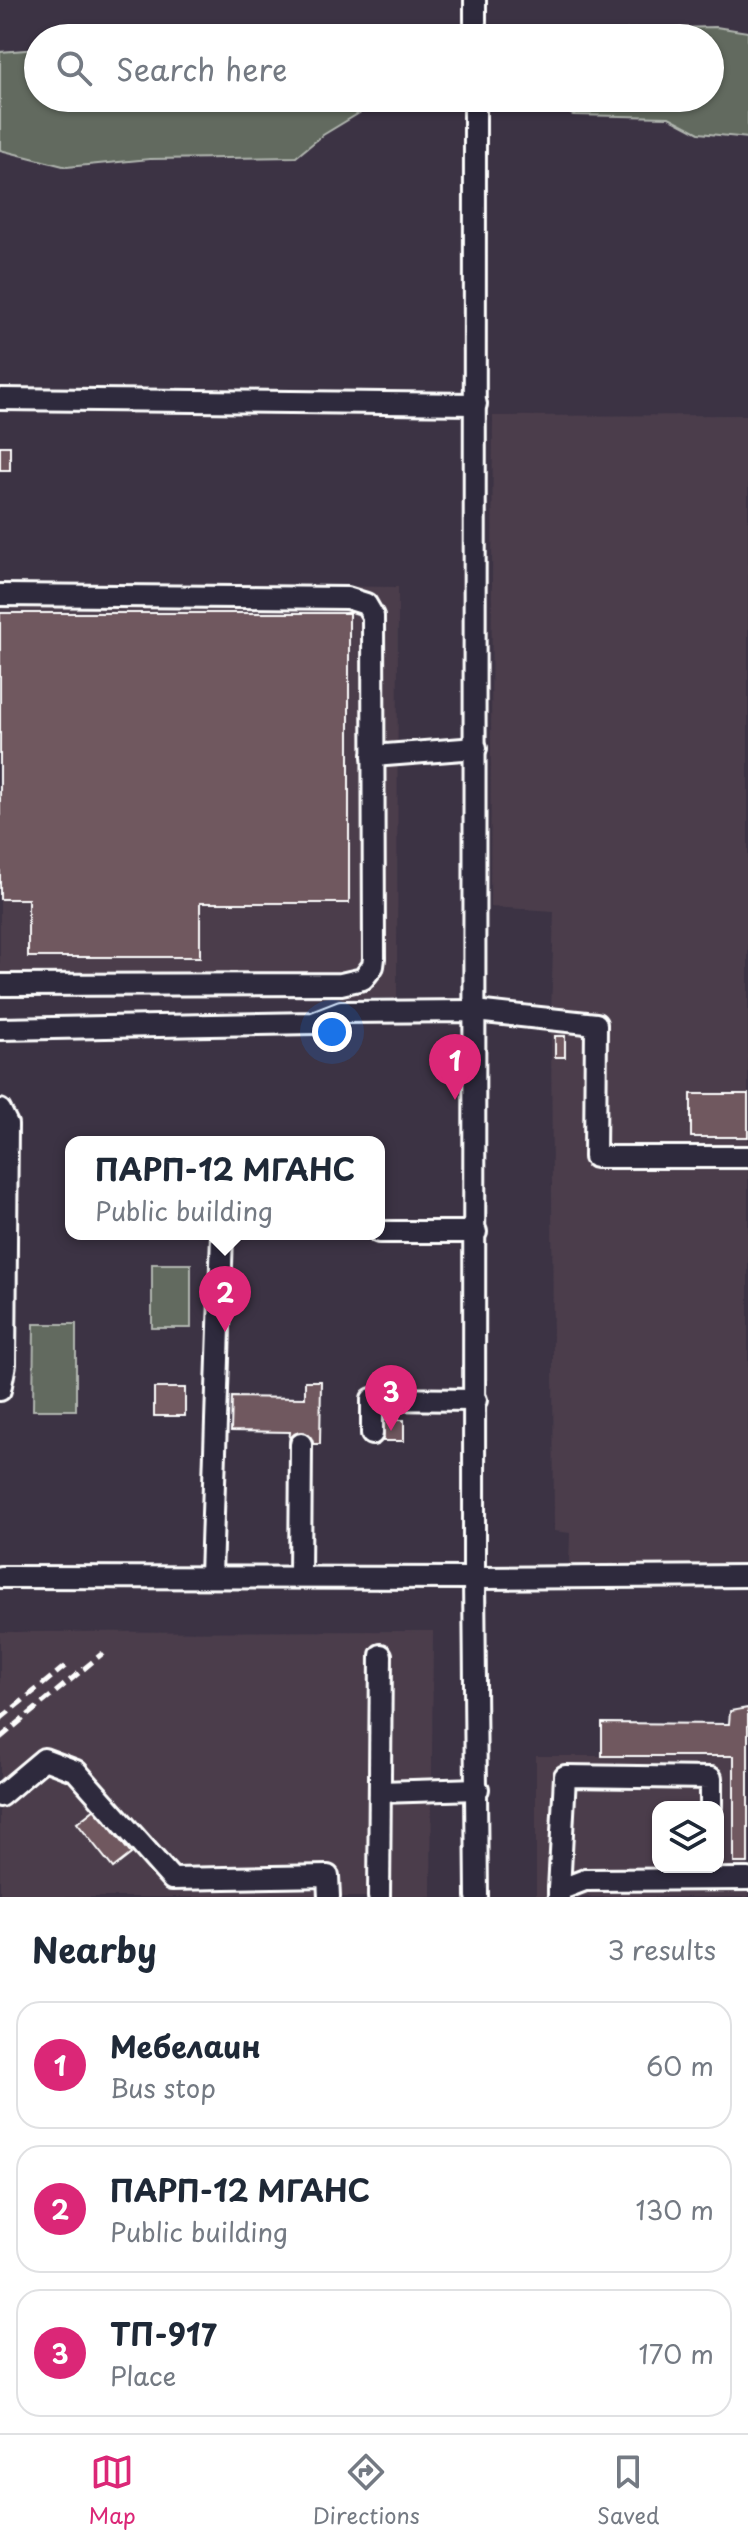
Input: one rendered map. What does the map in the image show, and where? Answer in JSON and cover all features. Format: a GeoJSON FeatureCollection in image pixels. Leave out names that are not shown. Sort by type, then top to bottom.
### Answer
{"type":"FeatureCollection","features":[{"type":"Feature","properties":{"kind":"street"},"geometry":{"type":"LineString","coordinates":[[475,0],[475,24]]}},
{"type":"Feature","properties":{"kind":"street"},"geometry":{"type":"LineString","coordinates":[[475,112],[474,1578],[477,1897]]}},
{"type":"Feature","properties":{"kind":"street"},"geometry":{"type":"LineString","coordinates":[[0,399],[476,404]]}},
{"type":"Feature","properties":{"kind":"street"},"geometry":{"type":"LineString","coordinates":[[0,595],[347,598],[366,604],[373,616],[374,958],[373,966],[363,979],[341,984],[0,985]]}},
{"type":"Feature","properties":{"kind":"street"},"geometry":{"type":"LineString","coordinates":[[373,756],[476,748]]}},
{"type":"Feature","properties":{"kind":"street"},"geometry":{"type":"LineString","coordinates":[[0,1029],[313,1023],[341,1012],[475,1011],[596,1024],[595,1157],[748,1157]]}},
{"type":"Feature","properties":{"kind":"street"},"geometry":{"type":"LineString","coordinates":[[0,1110],[7,1124],[8,1224],[5,1364],[0,1390]]}},
{"type":"Feature","properties":{"kind":"street"},"geometry":{"type":"LineString","coordinates":[[385,1232],[476,1232]]}},
{"type":"Feature","properties":{"kind":"street"},"geometry":{"type":"LineString","coordinates":[[211,1576],[222,1240]]}},
{"type":"Feature","properties":{"kind":"street"},"geometry":{"type":"LineString","coordinates":[[372,1434],[372,1399],[476,1400]]}},
{"type":"Feature","properties":{"kind":"street"},"geometry":{"type":"LineString","coordinates":[[300,1577],[301,1444]]}},
{"type":"Feature","properties":{"kind":"street"},"geometry":{"type":"LineString","coordinates":[[0,1577],[748,1576]]}},
{"type":"Feature","properties":{"kind":"street"},"geometry":{"type":"LineString","coordinates":[[379,1897],[381,1655]]}},
{"type":"Feature","properties":{"kind":"street"},"geometry":{"type":"LineString","coordinates":[[0,1796],[44,1759],[76,1771],[172,1879],[328,1876],[329,1897]]}},
{"type":"Feature","properties":{"kind":"street"},"geometry":{"type":"LineString","coordinates":[[711,1801],[711,1778],[565,1776],[559,1893],[585,1880],[688,1888],[711,1873],[748,1879]]}},
{"type":"Feature","properties":{"kind":"street"},"geometry":{"type":"LineString","coordinates":[[380,1792],[478,1789]]}},
{"type":"Feature","properties":{"kind":"shaded area"},"geometry":{"type":"Polygon","coordinates":[[[748,415],[748,1564],[569,1565],[570,1533],[554,1531],[551,1017],[554,911],[490,907],[493,416],[748,415]]]}},
{"type":"Feature","properties":{"kind":"shaded area"},"geometry":{"type":"Polygon","coordinates":[[[0,583],[398,587],[397,998],[0,997],[0,583]]]}},
{"type":"Feature","properties":{"kind":"shaded area"},"geometry":{"type":"Polygon","coordinates":[[[433,1631],[431,1897],[0,1897],[0,1632],[433,1631]]]}},
{"type":"Feature","properties":{"kind":"shaded area"},"geometry":{"type":"Polygon","coordinates":[[[748,1708],[748,1897],[536,1897],[536,1756],[601,1756],[602,1723],[729,1724],[730,1711],[748,1708]]]}},
{"type":"Feature","properties":{"kind":"green space"},"geometry":{"type":"Polygon","coordinates":[[[724,28],[748,32],[748,138],[699,133],[669,117],[573,115],[567,112],[724,112],[724,28]]]}},
{"type":"Feature","properties":{"kind":"green space"},"geometry":{"type":"Polygon","coordinates":[[[24,50],[24,112],[361,112],[323,135],[296,157],[150,159],[67,167],[0,150],[0,52],[24,50]]]}},
{"type":"Feature","properties":{"kind":"green space"},"geometry":{"type":"Polygon","coordinates":[[[152,1264],[191,1264],[191,1328],[152,1328],[152,1264]]]}},
{"type":"Feature","properties":{"kind":"green space"},"geometry":{"type":"Polygon","coordinates":[[[34,1324],[76,1324],[76,1410],[33,1410],[34,1324]]]}},
{"type":"Feature","properties":{"kind":"building"},"geometry":{"type":"Polygon","coordinates":[[[0,446],[10,446],[10,470],[0,470],[0,446]]]}},
{"type":"Feature","properties":{"kind":"building"},"geometry":{"type":"Polygon","coordinates":[[[0,613],[349,613],[349,903],[200,903],[200,957],[28,957],[28,899],[0,899],[0,613]]]}},
{"type":"Feature","properties":{"kind":"building"},"geometry":{"type":"Polygon","coordinates":[[[555,1036],[565,1036],[565,1057],[555,1057],[555,1036]]]}},
{"type":"Feature","properties":{"kind":"building"},"geometry":{"type":"Polygon","coordinates":[[[691,1094],[748,1094],[748,1137],[691,1137],[691,1094]]]}},
{"type":"Feature","properties":{"kind":"building"},"geometry":{"type":"Polygon","coordinates":[[[305,1381],[321,1381],[320,1444],[289,1444],[290,1432],[231,1431],[232,1397],[305,1398],[305,1381]]]}},
{"type":"Feature","properties":{"kind":"building"},"geometry":{"type":"Polygon","coordinates":[[[154,1388],[185,1388],[185,1416],[154,1416],[154,1388]]]}},
{"type":"Feature","properties":{"kind":"building"},"geometry":{"type":"Polygon","coordinates":[[[378,1420],[404,1420],[404,1441],[379,1441],[378,1420]]]}},
{"type":"Feature","properties":{"kind":"building"},"geometry":{"type":"Polygon","coordinates":[[[748,1708],[748,1863],[734,1863],[734,1756],[602,1756],[602,1723],[729,1724],[730,1711],[748,1708]]]}},
{"type":"Feature","properties":{"kind":"building"},"geometry":{"type":"Polygon","coordinates":[[[95,1809],[131,1854],[113,1868],[77,1823],[95,1809]]]}},
{"type":"Feature","properties":{"kind":"railway"},"geometry":{"type":"LineString","coordinates":[[0,1738],[103,1653]]}},
{"type":"Feature","properties":{"kind":"railway"},"geometry":{"type":"LineString","coordinates":[[0,1719],[69,1663]]}},
{"type":"Feature","properties":{"kind":"place","name":"Мебелаин"},"geometry":{"type":"Point","coordinates":[455,1100]}},
{"type":"Feature","properties":{"kind":"place","name":"ПАРП-12 МГАНС"},"geometry":{"type":"Point","coordinates":[225,1332]}},
{"type":"Feature","properties":{"kind":"place","name":"ТП-917"},"geometry":{"type":"Point","coordinates":[391,1431]}}]}
